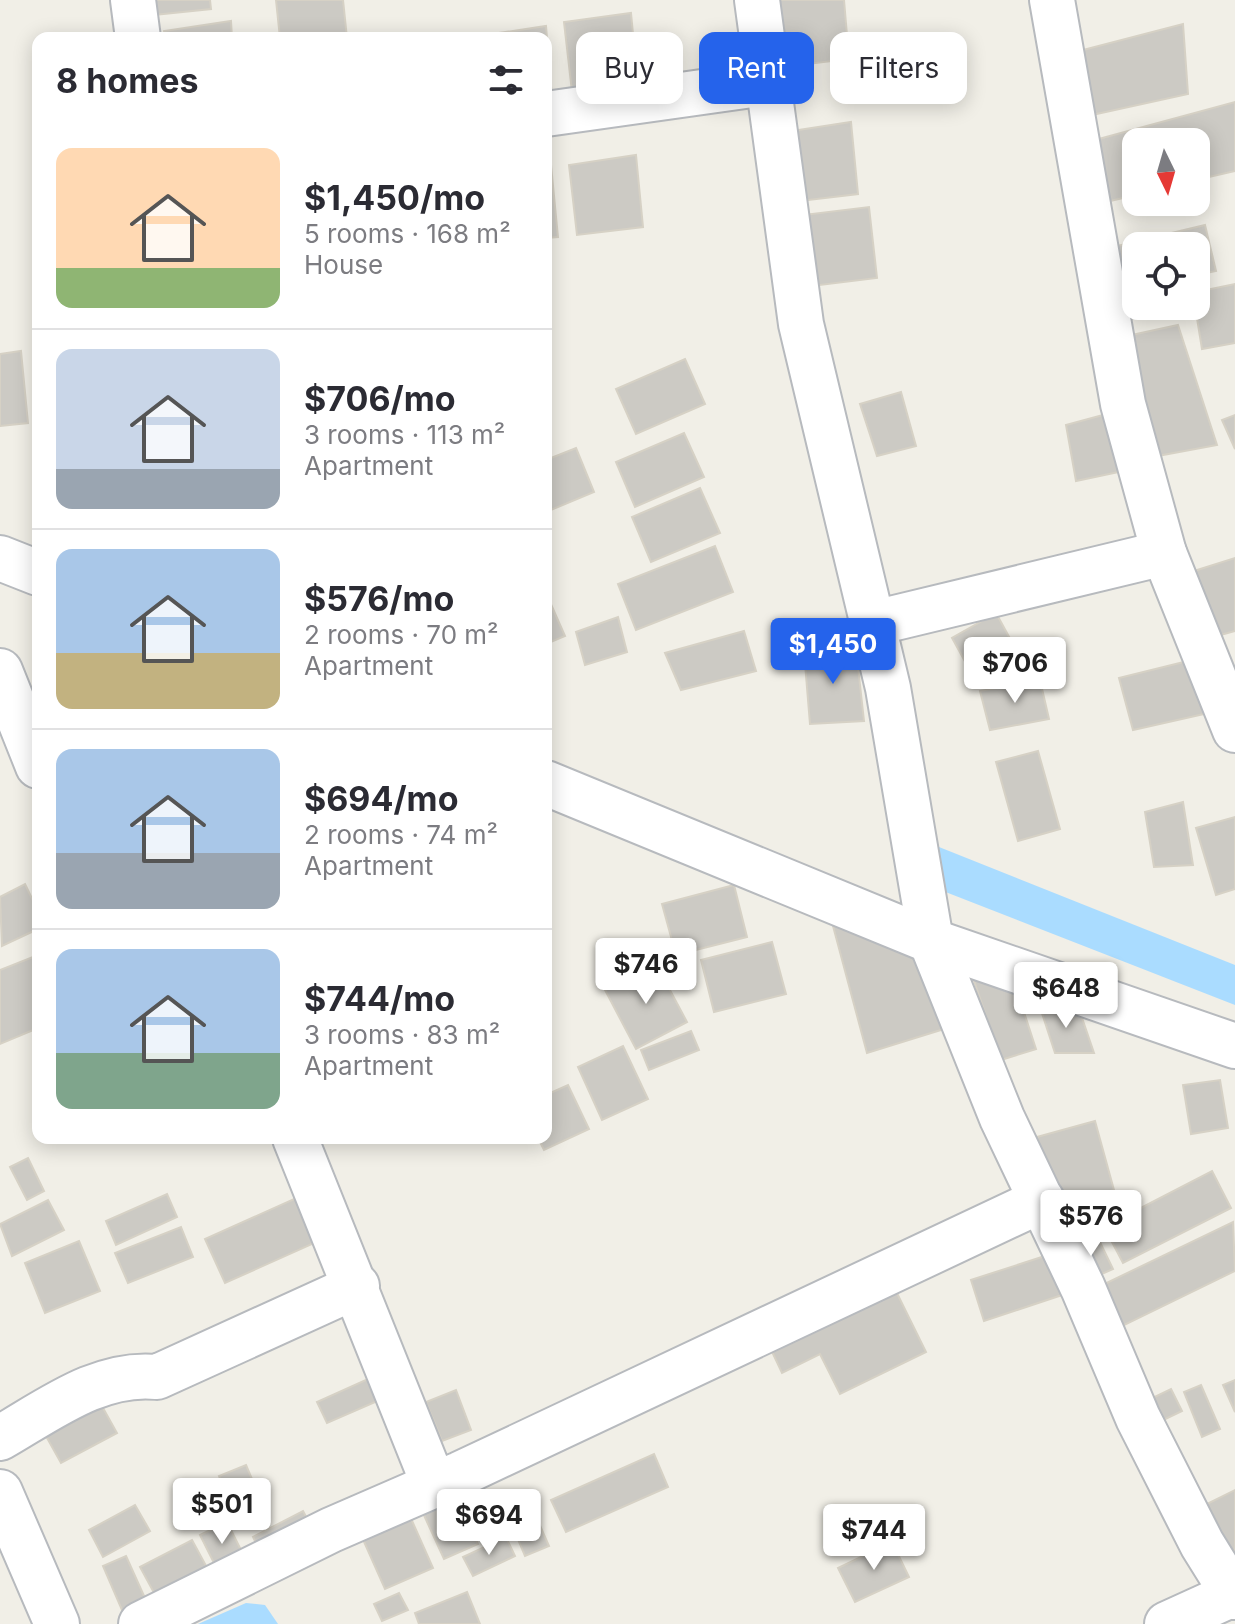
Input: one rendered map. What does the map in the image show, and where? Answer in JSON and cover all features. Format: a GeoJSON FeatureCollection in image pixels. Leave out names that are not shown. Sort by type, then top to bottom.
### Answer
{"type":"FeatureCollection","features":[{"type":"Feature","properties":{"kind":"street"},"geometry":{"type":"LineString","coordinates":[[133,0],[137,32]]}},
{"type":"Feature","properties":{"kind":"street"},"geometry":{"type":"LineString","coordinates":[[757,0],[760,32]]}},
{"type":"Feature","properties":{"kind":"street"},"geometry":{"type":"LineString","coordinates":[[1052,0],[1123,404],[1164,553],[1235,730]]}},
{"type":"Feature","properties":{"kind":"street"},"geometry":{"type":"LineString","coordinates":[[552,113],[699,92]]}},
{"type":"Feature","properties":{"kind":"street"},"geometry":{"type":"LineString","coordinates":[[769,104],[801,324],[870,624],[888,688],[931,941],[1002,1118],[1042,1200],[1138,1418],[1202,1544],[1234,1596],[1167,1624]]}},
{"type":"Feature","properties":{"kind":"street"},"geometry":{"type":"LineString","coordinates":[[870,624],[1164,553]]}},
{"type":"Feature","properties":{"kind":"street"},"geometry":{"type":"LineString","coordinates":[[0,558],[32,571]]}},
{"type":"Feature","properties":{"kind":"street"},"geometry":{"type":"LineString","coordinates":[[0,671],[32,751]]}},
{"type":"Feature","properties":{"kind":"street"},"geometry":{"type":"LineString","coordinates":[[552,785],[931,941],[1235,1046]]}},
{"type":"Feature","properties":{"kind":"street"},"geometry":{"type":"LineString","coordinates":[[298,1144],[357,1286],[434,1485]]}},
{"type":"Feature","properties":{"kind":"street"},"geometry":{"type":"LineString","coordinates":[[141,1624],[331,1530],[434,1485],[1042,1200]]}},
{"type":"Feature","properties":{"kind":"street"},"geometry":{"type":"LineString","coordinates":[[0,1438],[97,1385],[135,1375],[157,1377],[357,1286]]}},
{"type":"Feature","properties":{"kind":"street"},"geometry":{"type":"LineString","coordinates":[[0,1492],[57,1624]]}},
{"type":"Feature","properties":{"kind":"water"},"geometry":{"type":"Polygon","coordinates":[[[939,847],[1235,965],[1235,1005],[943,891],[939,847]]]}},
{"type":"Feature","properties":{"kind":"water"},"geometry":{"type":"Polygon","coordinates":[[[246,1603],[265,1605],[278,1624],[198,1624],[246,1603]]]}},
{"type":"Feature","properties":{"kind":"building"},"geometry":{"type":"Polygon","coordinates":[[[143,0],[210,0],[211,9],[145,16],[143,0]]]}},
{"type":"Feature","properties":{"kind":"building"},"geometry":{"type":"Polygon","coordinates":[[[276,0],[343,0],[346,32],[279,32],[276,0]]]}},
{"type":"Feature","properties":{"kind":"building"},"geometry":{"type":"Polygon","coordinates":[[[776,0],[844,0],[847,32],[830,32],[830,61],[814,63],[814,32],[780,32],[776,0]]]}},
{"type":"Feature","properties":{"kind":"building"},"geometry":{"type":"Polygon","coordinates":[[[631,13],[633,32],[576,32],[576,92],[572,92],[564,22],[631,13]]]}},
{"type":"Feature","properties":{"kind":"building"},"geometry":{"type":"Polygon","coordinates":[[[231,21],[232,32],[164,31],[231,21]]]}},
{"type":"Feature","properties":{"kind":"building"},"geometry":{"type":"Polygon","coordinates":[[[1183,24],[1188,94],[1092,115],[1083,50],[1183,24]]]}},
{"type":"Feature","properties":{"kind":"building"},"geometry":{"type":"Polygon","coordinates":[[[546,26],[546,32],[506,32],[546,26]]]}},
{"type":"Feature","properties":{"kind":"building"},"geometry":{"type":"Polygon","coordinates":[[[1235,102],[1235,171],[1210,177],[1210,128],[1139,128],[1235,102]]]}},
{"type":"Feature","properties":{"kind":"building"},"geometry":{"type":"Polygon","coordinates":[[[851,122],[858,194],[792,202],[785,132],[851,122]]]}},
{"type":"Feature","properties":{"kind":"building"},"geometry":{"type":"Polygon","coordinates":[[[1122,133],[1122,198],[1106,202],[1095,140],[1122,133]]]}},
{"type":"Feature","properties":{"kind":"building"},"geometry":{"type":"Polygon","coordinates":[[[636,155],[643,227],[577,235],[569,165],[636,155]]]}},
{"type":"Feature","properties":{"kind":"building"},"geometry":{"type":"Polygon","coordinates":[[[552,175],[558,237],[552,238],[552,175]]]}},
{"type":"Feature","properties":{"kind":"building"},"geometry":{"type":"Polygon","coordinates":[[[869,207],[877,278],[812,286],[803,215],[869,207]]]}},
{"type":"Feature","properties":{"kind":"building"},"geometry":{"type":"Polygon","coordinates":[[[1205,225],[1207,232],[1176,232],[1205,225]]]}},
{"type":"Feature","properties":{"kind":"building"},"geometry":{"type":"Polygon","coordinates":[[[1122,245],[1122,282],[1113,247],[1122,245]]]}},
{"type":"Feature","properties":{"kind":"building"},"geometry":{"type":"Polygon","coordinates":[[[1210,246],[1216,271],[1210,272],[1210,246]]]}},
{"type":"Feature","properties":{"kind":"building"},"geometry":{"type":"Polygon","coordinates":[[[1235,284],[1235,343],[1202,349],[1197,320],[1210,320],[1210,289],[1235,284]]]}},
{"type":"Feature","properties":{"kind":"building"},"geometry":{"type":"Polygon","coordinates":[[[1178,325],[1217,445],[1152,457],[1113,339],[1178,325]]]}},
{"type":"Feature","properties":{"kind":"building"},"geometry":{"type":"Polygon","coordinates":[[[21,351],[28,423],[0,426],[0,354],[21,351]]]}},
{"type":"Feature","properties":{"kind":"building"},"geometry":{"type":"Polygon","coordinates":[[[685,359],[705,404],[636,434],[616,389],[685,359]]]}},
{"type":"Feature","properties":{"kind":"building"},"geometry":{"type":"Polygon","coordinates":[[[901,392],[916,446],[877,456],[860,404],[901,392]]]}},
{"type":"Feature","properties":{"kind":"building"},"geometry":{"type":"Polygon","coordinates":[[[1125,409],[1133,469],[1076,481],[1066,425],[1125,409]]]}},
{"type":"Feature","properties":{"kind":"building"},"geometry":{"type":"Polygon","coordinates":[[[1235,415],[1235,449],[1222,420],[1235,415]]]}},
{"type":"Feature","properties":{"kind":"building"},"geometry":{"type":"Polygon","coordinates":[[[684,433],[704,477],[635,507],[616,462],[684,433]]]}},
{"type":"Feature","properties":{"kind":"building"},"geometry":{"type":"Polygon","coordinates":[[[576,448],[594,492],[552,510],[552,458],[576,448]]]}},
{"type":"Feature","properties":{"kind":"building"},"geometry":{"type":"Polygon","coordinates":[[[700,488],[720,533],[651,562],[632,517],[700,488]]]}},
{"type":"Feature","properties":{"kind":"building"},"geometry":{"type":"Polygon","coordinates":[[[715,546],[733,592],[636,630],[618,584],[715,546]]]}},
{"type":"Feature","properties":{"kind":"building"},"geometry":{"type":"Polygon","coordinates":[[[1235,558],[1235,631],[1217,636],[1191,572],[1235,558]]]}},
{"type":"Feature","properties":{"kind":"building"},"geometry":{"type":"Polygon","coordinates":[[[552,607],[565,636],[552,641],[552,607]]]}},
{"type":"Feature","properties":{"kind":"building"},"geometry":{"type":"Polygon","coordinates":[[[996,613],[1018,653],[974,678],[952,638],[996,613]]]}},
{"type":"Feature","properties":{"kind":"building"},"geometry":{"type":"Polygon","coordinates":[[[618,617],[627,652],[585,665],[576,632],[618,617]]]}},
{"type":"Feature","properties":{"kind":"building"},"geometry":{"type":"Polygon","coordinates":[[[744,631],[756,671],[681,690],[665,653],[744,631]]]}},
{"type":"Feature","properties":{"kind":"building"},"geometry":{"type":"Polygon","coordinates":[[[856,649],[864,721],[810,724],[804,651],[856,649]]]}},
{"type":"Feature","properties":{"kind":"building"},"geometry":{"type":"Polygon","coordinates":[[[1200,658],[1213,712],[1133,730],[1119,678],[1200,658]]]}},
{"type":"Feature","properties":{"kind":"building"},"geometry":{"type":"Polygon","coordinates":[[[1040,680],[1049,719],[990,730],[980,691],[1040,680]]]}},
{"type":"Feature","properties":{"kind":"building"},"geometry":{"type":"Polygon","coordinates":[[[1038,751],[1060,829],[1018,841],[996,762],[1038,751]]]}},
{"type":"Feature","properties":{"kind":"building"},"geometry":{"type":"Polygon","coordinates":[[[1183,802],[1193,865],[1154,867],[1145,812],[1183,802]]]}},
{"type":"Feature","properties":{"kind":"building"},"geometry":{"type":"Polygon","coordinates":[[[1235,817],[1235,889],[1216,895],[1196,828],[1235,817]]]}},
{"type":"Feature","properties":{"kind":"building"},"geometry":{"type":"Polygon","coordinates":[[[25,884],[32,899],[32,932],[2,946],[0,897],[25,884]]]}},
{"type":"Feature","properties":{"kind":"building"},"geometry":{"type":"Polygon","coordinates":[[[734,885],[747,937],[676,955],[662,904],[734,885]]]}},
{"type":"Feature","properties":{"kind":"building"},"geometry":{"type":"Polygon","coordinates":[[[833,926],[915,938],[944,1029],[867,1053],[833,926]]]}},
{"type":"Feature","properties":{"kind":"building"},"geometry":{"type":"Polygon","coordinates":[[[772,942],[786,994],[714,1012],[701,960],[772,942]]]}},
{"type":"Feature","properties":{"kind":"building"},"geometry":{"type":"Polygon","coordinates":[[[1005,954],[1036,1049],[1001,1060],[969,966],[1005,954]]]}},
{"type":"Feature","properties":{"kind":"building"},"geometry":{"type":"Polygon","coordinates":[[[32,957],[32,1031],[0,1044],[0,970],[32,957]]]}},
{"type":"Feature","properties":{"kind":"building"},"geometry":{"type":"Polygon","coordinates":[[[656,964],[687,1022],[636,1049],[605,990],[656,964]]]}},
{"type":"Feature","properties":{"kind":"building"},"geometry":{"type":"Polygon","coordinates":[[[1038,1001],[1080,1012],[1094,1053],[1055,1053],[1038,1001]]]}},
{"type":"Feature","properties":{"kind":"building"},"geometry":{"type":"Polygon","coordinates":[[[691,1031],[699,1050],[649,1070],[641,1050],[691,1031]]]}},
{"type":"Feature","properties":{"kind":"building"},"geometry":{"type":"Polygon","coordinates":[[[623,1046],[648,1099],[602,1120],[578,1067],[623,1046]]]}},
{"type":"Feature","properties":{"kind":"building"},"geometry":{"type":"Polygon","coordinates":[[[1220,1080],[1228,1128],[1191,1134],[1183,1085],[1220,1080]]]}},
{"type":"Feature","properties":{"kind":"building"},"geometry":{"type":"Polygon","coordinates":[[[568,1085],[589,1129],[544,1150],[541,1144],[552,1144],[552,1092],[568,1085]]]}},
{"type":"Feature","properties":{"kind":"building"},"geometry":{"type":"Polygon","coordinates":[[[1095,1121],[1114,1190],[1056,1206],[1037,1137],[1095,1121]]]}},
{"type":"Feature","properties":{"kind":"building"},"geometry":{"type":"Polygon","coordinates":[[[28,1158],[44,1191],[27,1200],[10,1167],[28,1158]]]}},
{"type":"Feature","properties":{"kind":"building"},"geometry":{"type":"Polygon","coordinates":[[[1212,1171],[1231,1208],[1123,1263],[1104,1227],[1212,1171]]]}},
{"type":"Feature","properties":{"kind":"building"},"geometry":{"type":"Polygon","coordinates":[[[167,1194],[177,1217],[116,1245],[106,1221],[167,1194]]]}},
{"type":"Feature","properties":{"kind":"building"},"geometry":{"type":"Polygon","coordinates":[[[303,1195],[323,1239],[225,1283],[205,1239],[303,1195]]]}},
{"type":"Feature","properties":{"kind":"building"},"geometry":{"type":"Polygon","coordinates":[[[48,1200],[64,1230],[12,1256],[0,1224],[48,1200]]]}},
{"type":"Feature","properties":{"kind":"building"},"geometry":{"type":"Polygon","coordinates":[[[1233,1222],[1235,1271],[1112,1331],[1092,1290],[1233,1222]]]}},
{"type":"Feature","properties":{"kind":"building"},"geometry":{"type":"Polygon","coordinates":[[[181,1227],[193,1257],[128,1283],[115,1253],[181,1227]]]}},
{"type":"Feature","properties":{"kind":"building"},"geometry":{"type":"Polygon","coordinates":[[[1096,1234],[1113,1269],[1086,1281],[1069,1247],[1096,1234]]]}},
{"type":"Feature","properties":{"kind":"building"},"geometry":{"type":"Polygon","coordinates":[[[79,1241],[100,1291],[45,1313],[25,1263],[79,1241]]]}},
{"type":"Feature","properties":{"kind":"building"},"geometry":{"type":"Polygon","coordinates":[[[1057,1252],[1071,1292],[984,1321],[971,1280],[1057,1252]]]}},
{"type":"Feature","properties":{"kind":"building"},"geometry":{"type":"Polygon","coordinates":[[[890,1279],[926,1352],[840,1394],[820,1354],[782,1373],[766,1339],[890,1279]]]}},
{"type":"Feature","properties":{"kind":"building"},"geometry":{"type":"Polygon","coordinates":[[[379,1374],[389,1396],[327,1423],[317,1402],[379,1374]]]}},
{"type":"Feature","properties":{"kind":"building"},"geometry":{"type":"Polygon","coordinates":[[[1235,1380],[1235,1412],[1223,1385],[1235,1380]]]}},
{"type":"Feature","properties":{"kind":"building"},"geometry":{"type":"Polygon","coordinates":[[[1201,1385],[1220,1429],[1202,1437],[1184,1392],[1201,1385]]]}},
{"type":"Feature","properties":{"kind":"building"},"geometry":{"type":"Polygon","coordinates":[[[1171,1389],[1182,1411],[1151,1426],[1140,1404],[1171,1389]]]}},
{"type":"Feature","properties":{"kind":"building"},"geometry":{"type":"Polygon","coordinates":[[[456,1390],[471,1430],[442,1441],[426,1402],[456,1390]]]}},
{"type":"Feature","properties":{"kind":"building"},"geometry":{"type":"Polygon","coordinates":[[[98,1399],[117,1433],[61,1463],[42,1429],[98,1399]]]}},
{"type":"Feature","properties":{"kind":"building"},"geometry":{"type":"Polygon","coordinates":[[[654,1454],[668,1487],[566,1532],[551,1500],[654,1454]]]}},
{"type":"Feature","properties":{"kind":"building"},"geometry":{"type":"Polygon","coordinates":[[[246,1465],[263,1505],[236,1516],[219,1476],[246,1465]]]}},
{"type":"Feature","properties":{"kind":"building"},"geometry":{"type":"Polygon","coordinates":[[[451,1485],[478,1544],[444,1559],[417,1500],[451,1485]]]}},
{"type":"Feature","properties":{"kind":"building"},"geometry":{"type":"Polygon","coordinates":[[[1235,1490],[1235,1560],[1207,1504],[1235,1490]]]}},
{"type":"Feature","properties":{"kind":"building"},"geometry":{"type":"Polygon","coordinates":[[[527,1496],[549,1546],[525,1556],[504,1506],[527,1496]]]}},
{"type":"Feature","properties":{"kind":"building"},"geometry":{"type":"Polygon","coordinates":[[[135,1505],[150,1531],[103,1557],[89,1530],[135,1505]]]}},
{"type":"Feature","properties":{"kind":"building"},"geometry":{"type":"Polygon","coordinates":[[[405,1505],[433,1568],[385,1589],[357,1526],[405,1505]]]}},
{"type":"Feature","properties":{"kind":"building"},"geometry":{"type":"Polygon","coordinates":[[[303,1511],[313,1530],[263,1557],[253,1537],[303,1511]]]}},
{"type":"Feature","properties":{"kind":"building"},"geometry":{"type":"Polygon","coordinates":[[[227,1522],[245,1558],[218,1571],[200,1535],[227,1522]]]}},
{"type":"Feature","properties":{"kind":"building"},"geometry":{"type":"Polygon","coordinates":[[[506,1537],[515,1556],[473,1576],[463,1557],[506,1537]]]}},
{"type":"Feature","properties":{"kind":"building"},"geometry":{"type":"Polygon","coordinates":[[[192,1540],[211,1575],[159,1602],[140,1567],[192,1540]]]}},
{"type":"Feature","properties":{"kind":"building"},"geometry":{"type":"Polygon","coordinates":[[[892,1542],[909,1577],[855,1602],[838,1568],[892,1542]]]}},
{"type":"Feature","properties":{"kind":"building"},"geometry":{"type":"Polygon","coordinates":[[[126,1556],[149,1607],[125,1617],[103,1566],[126,1556]]]}},
{"type":"Feature","properties":{"kind":"building"},"geometry":{"type":"Polygon","coordinates":[[[467,1592],[480,1624],[419,1624],[415,1613],[467,1592]]]}},
{"type":"Feature","properties":{"kind":"building"},"geometry":{"type":"Polygon","coordinates":[[[399,1593],[408,1610],[382,1621],[374,1604],[399,1593]]]}}]}
